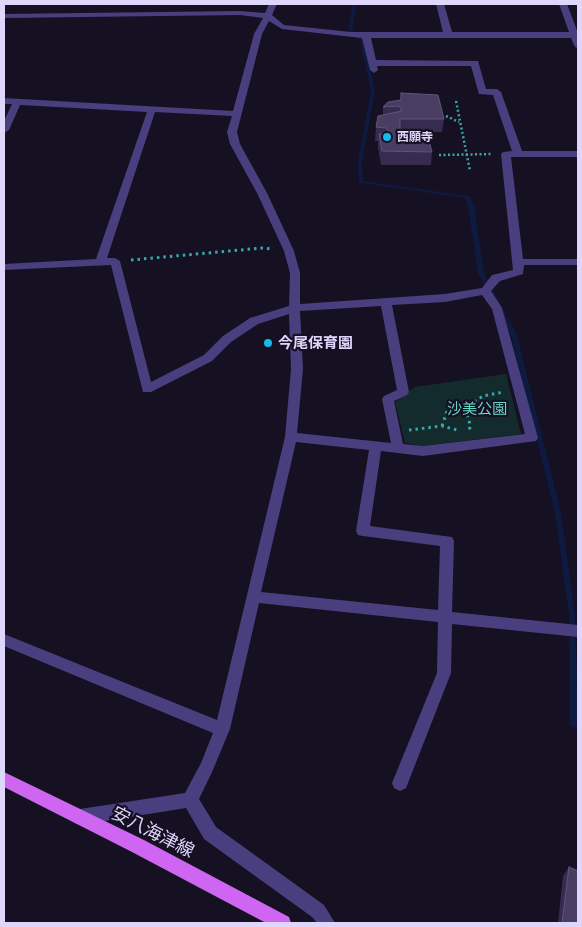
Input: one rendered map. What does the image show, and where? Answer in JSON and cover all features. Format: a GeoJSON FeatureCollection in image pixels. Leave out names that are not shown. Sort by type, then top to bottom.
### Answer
{"type":"FeatureCollection","features":[{"type":"Feature","properties":{"kind":"main road","name":"安八海津線"},"geometry":{"type":"LineString","coordinates":[[4,779],[283,923]]}},
{"type":"Feature","properties":{"kind":"street"},"geometry":{"type":"LineString","coordinates":[[190,800],[207,767],[222,729],[291,437],[297,369],[294,308],[295,273],[289,251],[262,193],[234,144],[232,132],[258,34],[273,4]]}},
{"type":"Feature","properties":{"kind":"street"},"geometry":{"type":"LineString","coordinates":[[440,4],[448,34]]}},
{"type":"Feature","properties":{"kind":"street"},"geometry":{"type":"LineString","coordinates":[[564,4],[577,35],[578,45]]}},
{"type":"Feature","properties":{"kind":"street"},"geometry":{"type":"LineString","coordinates":[[129,5],[129,16]]}},
{"type":"Feature","properties":{"kind":"street"},"geometry":{"type":"LineString","coordinates":[[4,16],[129,16],[240,13],[268,16],[282,27],[322,33],[366,35],[577,35]]}},
{"type":"Feature","properties":{"kind":"street"},"geometry":{"type":"LineString","coordinates":[[366,35],[373,67],[475,64],[482,92],[497,92],[518,154]]}},
{"type":"Feature","properties":{"kind":"street"},"geometry":{"type":"LineString","coordinates":[[4,101],[236,114]]}},
{"type":"Feature","properties":{"kind":"street"},"geometry":{"type":"LineString","coordinates":[[4,130],[17,102]]}},
{"type":"Feature","properties":{"kind":"street"},"geometry":{"type":"LineString","coordinates":[[100,262],[152,109]]}},
{"type":"Feature","properties":{"kind":"street"},"geometry":{"type":"LineString","coordinates":[[4,267],[115,261],[147,389],[208,358],[226,339],[254,321],[294,308],[445,298],[485,291],[496,278],[519,272],[506,154],[578,154]]}},
{"type":"Feature","properties":{"kind":"street"},"geometry":{"type":"LineString","coordinates":[[517,262],[578,262]]}},
{"type":"Feature","properties":{"kind":"street"},"geometry":{"type":"LineString","coordinates":[[291,437],[423,451],[532,438],[497,308],[485,291]]}},
{"type":"Feature","properties":{"kind":"street"},"geometry":{"type":"LineString","coordinates":[[386,302],[403,392],[388,399],[398,449]]}},
{"type":"Feature","properties":{"kind":"street"},"geometry":{"type":"LineString","coordinates":[[376,446],[363,531],[447,541],[447,617],[444,673],[400,783]]}},
{"type":"Feature","properties":{"kind":"street"},"geometry":{"type":"LineString","coordinates":[[254,597],[578,631]]}},
{"type":"Feature","properties":{"kind":"street"},"geometry":{"type":"LineString","coordinates":[[4,640],[222,729]]}},
{"type":"Feature","properties":{"kind":"street"},"geometry":{"type":"LineString","coordinates":[[80,817],[190,800]]}},
{"type":"Feature","properties":{"kind":"street"},"geometry":{"type":"LineString","coordinates":[[190,800],[210,833],[318,911],[327,923]]}},
{"type":"Feature","properties":{"kind":"path"},"geometry":{"type":"LineString","coordinates":[[456,101],[470,171]]}},
{"type":"Feature","properties":{"kind":"path"},"geometry":{"type":"LineString","coordinates":[[446,116],[459,123]]}},
{"type":"Feature","properties":{"kind":"path"},"geometry":{"type":"LineString","coordinates":[[439,155],[506,154]]}},
{"type":"Feature","properties":{"kind":"path"},"geometry":{"type":"LineString","coordinates":[[115,261],[262,248],[289,251]]}},
{"type":"Feature","properties":{"kind":"path"},"geometry":{"type":"LineString","coordinates":[[442,426],[447,411],[464,409],[483,396],[519,389]]}},
{"type":"Feature","properties":{"kind":"path"},"geometry":{"type":"LineString","coordinates":[[394,431],[442,426],[462,432],[470,428],[469,419],[464,409]]}},
{"type":"Feature","properties":{"kind":"green space","name":"沙美公園"},"geometry":{"type":"Polygon","coordinates":[[[506,374],[521,434],[422,446],[405,443],[395,402],[415,387],[506,374]]]}},
{"type":"Feature","properties":{"kind":"building"},"geometry":{"type":"Polygon","coordinates":[[[401,93],[438,95],[444,119],[400,119],[400,132],[427,133],[432,152],[382,151],[379,134],[390,134],[386,128],[376,127],[378,116],[402,111],[399,106],[383,107],[388,102],[401,100],[401,93]]]}},
{"type":"Feature","properties":{"kind":"building"},"geometry":{"type":"Polygon","coordinates":[[[569,867],[578,871],[578,923],[562,923],[569,867]]]}},
{"type":"Feature","properties":{"kind":"waterway"},"geometry":{"type":"LineString","coordinates":[[355,4],[350,30],[362,40],[373,91],[360,161],[361,182],[467,197],[471,205],[481,273],[514,335],[558,513],[572,615],[574,724]]}},
{"type":"Feature","properties":{"kind":"place","name":"西願寺"},"geometry":{"type":"Point","coordinates":[387,137]}},
{"type":"Feature","properties":{"kind":"place","name":"今尾保育園"},"geometry":{"type":"Point","coordinates":[268,343]}}]}
